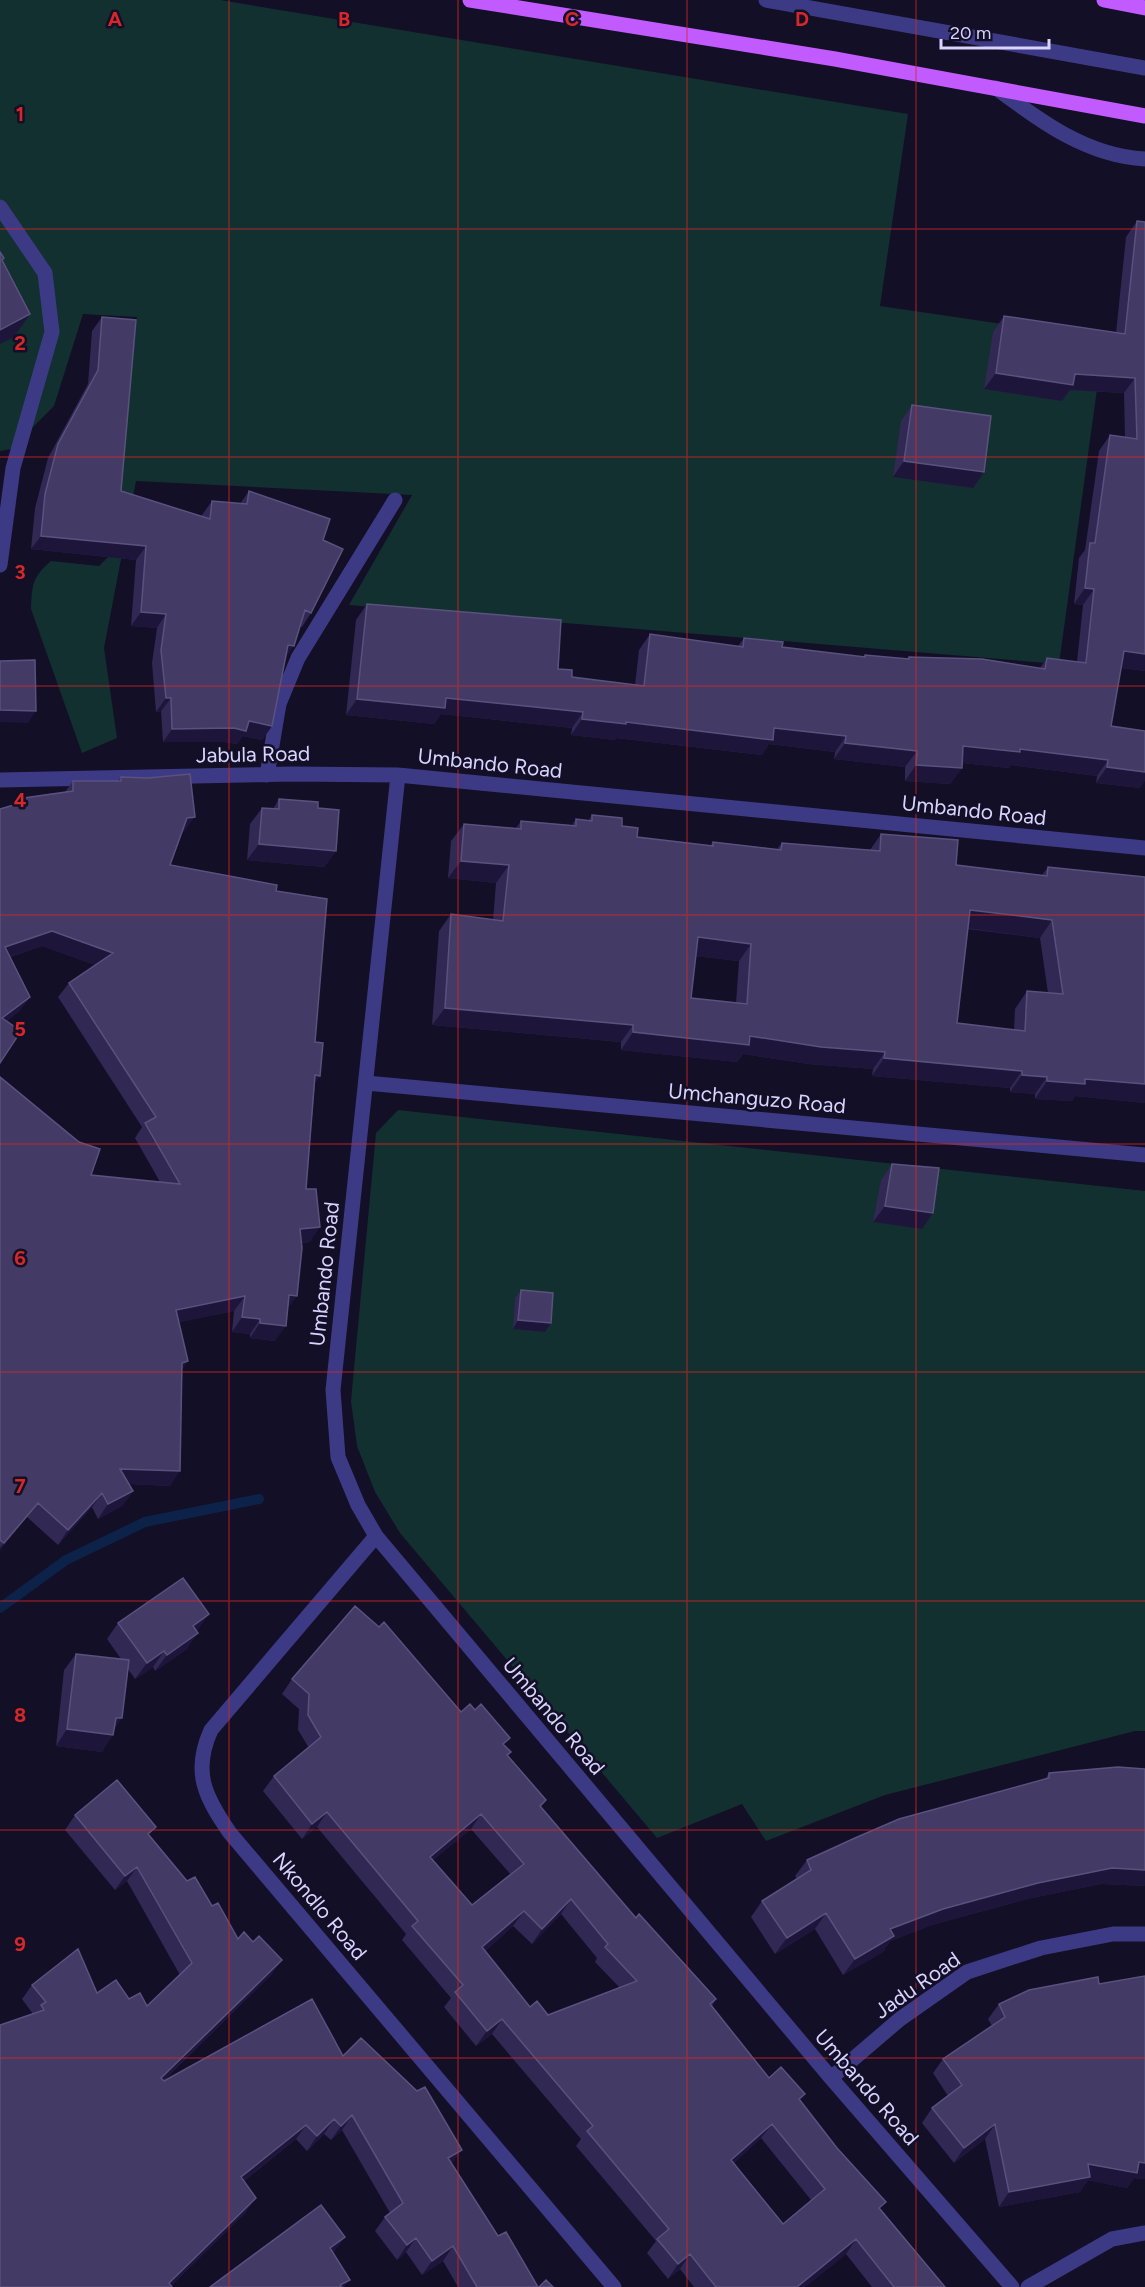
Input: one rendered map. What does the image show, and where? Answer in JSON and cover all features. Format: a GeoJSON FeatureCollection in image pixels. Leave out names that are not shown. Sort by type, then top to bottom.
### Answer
{"type":"FeatureCollection","features":[{"type":"Feature","properties":{"kind":"main road"},"geometry":{"type":"LineString","coordinates":[[470,0],[995,88],[1145,116]]}},
{"type":"Feature","properties":{"kind":"main road"},"geometry":{"type":"LineString","coordinates":[[1104,0],[1145,8]]}},
{"type":"Feature","properties":{"kind":"street"},"geometry":{"type":"LineString","coordinates":[[766,0],[1145,68]]}},
{"type":"Feature","properties":{"kind":"street"},"geometry":{"type":"LineString","coordinates":[[995,88],[1037,119],[1072,139],[1095,149],[1145,159]]}},
{"type":"Feature","properties":{"kind":"street"},"geometry":{"type":"LineString","coordinates":[[0,207],[45,273],[52,332],[6,469],[0,565]]}},
{"type":"Feature","properties":{"kind":"street"},"geometry":{"type":"LineString","coordinates":[[267,775],[279,704],[298,658],[395,500]]}},
{"type":"Feature","properties":{"kind":"street","name":"Jabula Road"},"geometry":{"type":"LineString","coordinates":[[0,780],[398,775]]}},
{"type":"Feature","properties":{"kind":"street","name":"Umbando Road"},"geometry":{"type":"LineString","coordinates":[[1012,2287],[831,2078],[376,1536],[358,1505],[339,1457],[333,1390],[398,775],[1145,848]]}},
{"type":"Feature","properties":{"kind":"street","name":"Umchanguzo Road"},"geometry":{"type":"LineString","coordinates":[[366,1083],[1145,1155]]}},
{"type":"Feature","properties":{"kind":"street","name":"Nkondlo Road"},"geometry":{"type":"LineString","coordinates":[[376,1536],[212,1730],[204,1746],[200,1768],[203,1786],[215,1811],[230,1833],[614,2287]]}},
{"type":"Feature","properties":{"kind":"street","name":"Jadu Road"},"geometry":{"type":"LineString","coordinates":[[831,2078],[900,2019],[967,1972],[1041,1948],[1113,1934],[1145,1934]]}},
{"type":"Feature","properties":{"kind":"street"},"geometry":{"type":"LineString","coordinates":[[1028,2287],[1112,2239],[1145,2233]]}},
{"type":"Feature","properties":{"kind":"green space"},"geometry":{"type":"Polygon","coordinates":[[[0,0],[220,0],[908,114],[880,306],[1104,339],[1059,664],[349,605],[412,495],[136,481],[104,648],[117,738],[82,753],[31,609],[32,594],[34,582],[51,561],[99,566],[110,555],[137,317],[83,314],[54,406],[11,449],[0,451],[0,0]]]}},
{"type":"Feature","properties":{"kind":"green space"},"geometry":{"type":"Polygon","coordinates":[[[398,1110],[1145,1191],[1145,1731],[1135,1731],[885,1795],[766,1841],[742,1804],[657,1838],[400,1533],[375,1492],[357,1446],[351,1401],[376,1133],[398,1110]]]}},
{"type":"Feature","properties":{"kind":"building"},"geometry":{"type":"Polygon","coordinates":[[[1137,221],[1145,222],[1145,654],[1124,651],[1111,726],[1145,731],[1145,772],[1107,767],[1108,760],[1020,749],[1020,752],[963,746],[962,768],[916,765],[917,751],[845,743],[846,736],[774,728],[773,740],[626,722],[626,724],[582,719],[583,712],[446,698],[445,708],[357,699],[367,604],[561,620],[558,669],[572,670],[572,677],[644,686],[650,634],[743,647],[744,638],[783,642],[782,647],[865,657],[865,655],[909,659],[909,657],[982,659],[1045,669],[1047,658],[1086,663],[1094,589],[1085,588],[1090,543],[1095,543],[1110,435],[1137,439],[1135,378],[1075,374],[1073,385],[996,373],[1004,316],[1125,334],[1137,221]]]}},
{"type":"Feature","properties":{"kind":"building"},"geometry":{"type":"Polygon","coordinates":[[[0,252],[30,314],[0,330],[0,252]]]}},
{"type":"Feature","properties":{"kind":"building"},"geometry":{"type":"Polygon","coordinates":[[[102,317],[136,320],[121,491],[210,519],[212,501],[247,504],[249,491],[330,519],[323,540],[343,549],[311,613],[305,610],[294,646],[288,645],[272,726],[249,721],[246,731],[234,728],[172,729],[171,698],[166,698],[161,650],[166,614],[141,612],[146,546],[41,536],[45,494],[58,444],[98,370],[102,317]]]}},
{"type":"Feature","properties":{"kind":"building"},"geometry":{"type":"Polygon","coordinates":[[[912,405],[991,416],[984,472],[904,461],[912,405]]]}},
{"type":"Feature","properties":{"kind":"building"},"geometry":{"type":"Polygon","coordinates":[[[35,660],[36,711],[0,710],[0,661],[35,660]]]}},
{"type":"Feature","properties":{"kind":"building"},"geometry":{"type":"Polygon","coordinates":[[[190,774],[195,817],[187,818],[170,865],[277,885],[276,891],[327,899],[315,1042],[323,1043],[320,1076],[315,1075],[306,1189],[316,1189],[320,1227],[300,1229],[302,1248],[297,1296],[289,1295],[286,1326],[260,1323],[260,1319],[242,1317],[245,1296],[176,1310],[188,1361],[182,1363],[180,1471],[120,1469],[133,1491],[108,1504],[102,1493],[68,1530],[38,1503],[4,1543],[0,1540],[0,1077],[79,1142],[100,1149],[91,1175],[180,1184],[145,1123],[156,1117],[69,983],[113,953],[52,931],[5,947],[30,997],[2,1018],[21,1031],[0,1063],[0,809],[17,804],[17,799],[73,791],[73,781],[121,781],[121,777],[148,778],[190,774]]]}},
{"type":"Feature","properties":{"kind":"building"},"geometry":{"type":"Polygon","coordinates":[[[279,799],[318,802],[318,808],[339,810],[336,851],[259,844],[262,808],[279,809],[279,799]]]}},
{"type":"Feature","properties":{"kind":"building"},"geometry":{"type":"Polygon","coordinates":[[[592,815],[622,818],[622,826],[638,828],[637,837],[713,846],[713,842],[781,850],[782,843],[880,851],[881,834],[958,840],[956,865],[1047,876],[1048,867],[1145,877],[1145,1084],[1085,1079],[1085,1084],[1047,1081],[1047,1077],[1022,1075],[1022,1071],[884,1058],[885,1052],[821,1047],[750,1036],[749,1045],[633,1032],[633,1025],[445,1008],[451,914],[503,921],[509,865],[461,861],[464,824],[521,829],[521,821],[576,826],[576,819],[592,821],[592,815]],[[970,910],[957,1023],[1025,1031],[1027,991],[1063,994],[1052,920],[970,910]],[[698,937],[691,998],[747,1004],[751,944],[698,937]]]}},
{"type":"Feature","properties":{"kind":"building"},"geometry":{"type":"Polygon","coordinates":[[[892,1164],[939,1168],[933,1213],[885,1206],[892,1164]]]}},
{"type":"Feature","properties":{"kind":"building"},"geometry":{"type":"Polygon","coordinates":[[[521,1290],[553,1293],[551,1323],[518,1320],[521,1290]]]}},
{"type":"Feature","properties":{"kind":"building"},"geometry":{"type":"Polygon","coordinates":[[[183,1578],[209,1614],[193,1626],[198,1633],[167,1655],[164,1651],[147,1663],[118,1623],[183,1578]]]}},
{"type":"Feature","properties":{"kind":"building"},"geometry":{"type":"Polygon","coordinates":[[[355,1606],[379,1627],[384,1622],[461,1712],[470,1704],[475,1710],[481,1704],[510,1738],[503,1744],[511,1752],[507,1755],[546,1800],[540,1806],[636,1918],[639,1914],[716,1999],[710,2004],[769,2078],[781,2067],[805,2094],[799,2099],[837,2148],[886,2202],[879,2208],[945,2287],[894,2287],[856,2239],[797,2287],[716,2287],[690,2254],[678,2264],[657,2239],[669,2229],[587,2131],[593,2126],[502,2019],[487,2031],[455,1992],[463,1985],[412,1926],[418,1921],[327,1812],[312,1824],[274,1776],[321,1737],[308,1715],[309,1694],[292,1679],[355,1606]],[[481,1814],[430,1857],[472,1905],[524,1864],[481,1814]],[[571,1899],[542,1929],[524,1911],[482,1947],[530,2007],[537,2001],[548,2015],[637,1981],[605,1947],[608,1944],[571,1899]],[[772,2124],[731,2160],[783,2224],[825,2189],[772,2124]]]}},
{"type":"Feature","properties":{"kind":"building"},"geometry":{"type":"Polygon","coordinates":[[[76,1654],[129,1660],[122,1718],[116,1718],[113,1735],[67,1729],[76,1654]]]}},
{"type":"Feature","properties":{"kind":"building"},"geometry":{"type":"Polygon","coordinates":[[[1118,1767],[1145,1769],[1145,1870],[1112,1868],[1038,1883],[943,1909],[890,1929],[894,1936],[855,1959],[826,1913],[787,1938],[762,1901],[811,1870],[807,1860],[899,1819],[1049,1778],[1049,1773],[1118,1767]]]}},
{"type":"Feature","properties":{"kind":"building"},"geometry":{"type":"Polygon","coordinates":[[[117,1780],[156,1827],[148,1834],[187,1881],[195,1877],[212,1906],[218,1903],[238,1939],[244,1932],[253,1942],[259,1936],[282,1960],[161,2078],[164,2081],[312,1999],[343,2056],[361,2038],[417,2091],[425,2087],[462,2150],[448,2158],[498,2236],[506,2232],[538,2287],[477,2287],[453,2246],[432,2261],[416,2238],[407,2245],[385,2217],[403,2203],[352,2115],[341,2126],[334,2119],[317,2136],[306,2125],[241,2177],[256,2198],[169,2283],[172,2287],[0,2287],[0,2025],[44,2010],[41,2005],[46,2002],[32,1985],[78,1949],[97,1993],[116,1980],[129,1999],[140,1993],[147,2006],[192,1963],[137,1867],[125,1876],[75,1815],[117,1780]]]}},
{"type":"Feature","properties":{"kind":"building"},"geometry":{"type":"Polygon","coordinates":[[[1145,1976],[1145,2163],[1139,2162],[1137,2173],[1088,2164],[1090,2177],[1009,2192],[995,2124],[964,2148],[932,2108],[962,2085],[943,2059],[1005,2017],[999,2004],[1029,1990],[1098,1977],[1099,1984],[1145,1976]]]}},
{"type":"Feature","properties":{"kind":"building"},"geometry":{"type":"Polygon","coordinates":[[[321,2205],[345,2237],[330,2248],[350,2280],[340,2285],[342,2287],[210,2287],[321,2205]]]}},
{"type":"Feature","properties":{"kind":"building"},"geometry":{"type":"Polygon","coordinates":[[[546,2280],[553,2287],[539,2287],[546,2280]]]}},
{"type":"Feature","properties":{"kind":"waterway"},"geometry":{"type":"LineString","coordinates":[[0,1608],[66,1560],[145,1522],[259,1499]]}}]}
